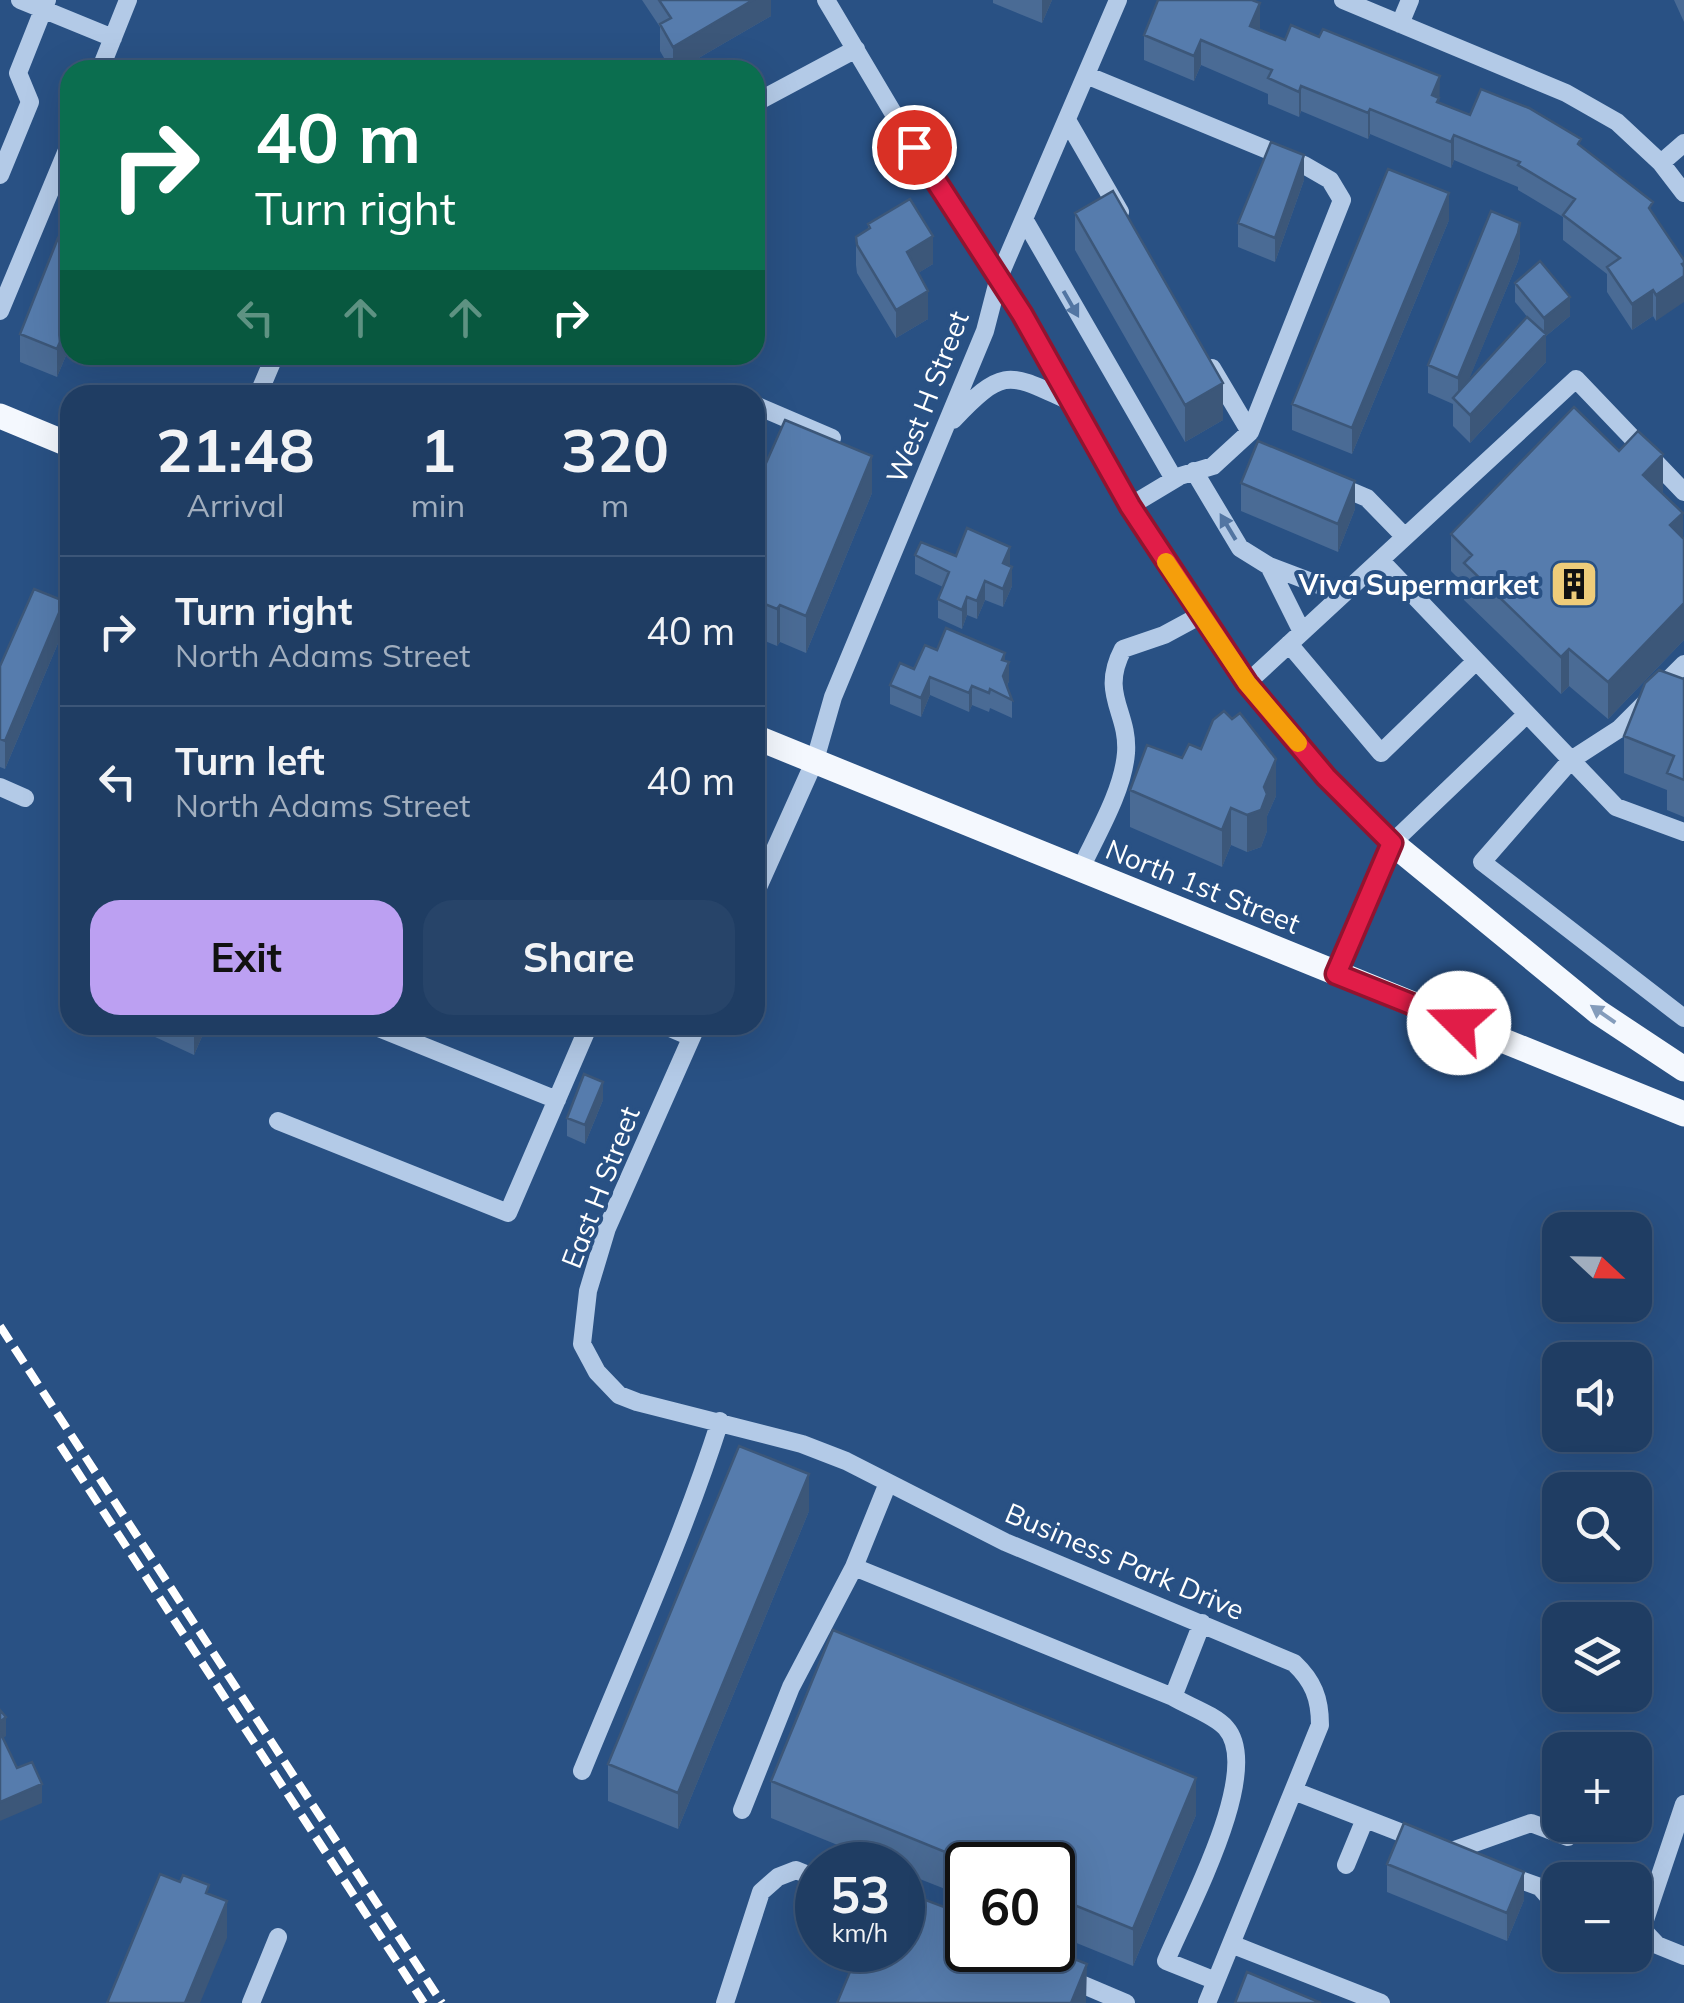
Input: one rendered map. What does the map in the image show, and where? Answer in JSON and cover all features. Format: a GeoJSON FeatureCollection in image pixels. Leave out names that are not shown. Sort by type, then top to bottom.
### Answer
{"type":"FeatureCollection","features":[{"type":"Feature","properties":{"kind":"main road"},"geometry":{"type":"LineString","coordinates":[[0,416],[60,441]]}},
{"type":"Feature","properties":{"kind":"main road","name":"North 1st Street"},"geometry":{"type":"LineString","coordinates":[[765,741],[1684,1114]]}},
{"type":"Feature","properties":{"kind":"main road"},"geometry":{"type":"LineString","coordinates":[[1392,843],[1598,1012],[1684,1068]]}},
{"type":"Feature","properties":{"kind":"street"},"geometry":{"type":"LineString","coordinates":[[20,0],[45,5],[113,38]]}},
{"type":"Feature","properties":{"kind":"street"},"geometry":{"type":"LineString","coordinates":[[104,60],[128,0]]}},
{"type":"Feature","properties":{"kind":"street"},"geometry":{"type":"LineString","coordinates":[[826,0],[933,180],[999,277],[1076,404],[1130,506],[1201,616],[1247,683],[1326,777],[1392,843]]}},
{"type":"Feature","properties":{"kind":"street","name":"West H Street"},"geometry":{"type":"LineString","coordinates":[[815,760],[833,697],[985,332],[999,277],[1118,0]]}},
{"type":"Feature","properties":{"kind":"street"},"geometry":{"type":"LineString","coordinates":[[1343,0],[1566,93],[1616,122],[1660,163],[1684,194]]}},
{"type":"Feature","properties":{"kind":"street"},"geometry":{"type":"LineString","coordinates":[[1400,24],[1410,0]]}},
{"type":"Feature","properties":{"kind":"street"},"geometry":{"type":"LineString","coordinates":[[0,176],[30,102],[18,73],[45,5]]}},
{"type":"Feature","properties":{"kind":"street"},"geometry":{"type":"LineString","coordinates":[[765,98],[856,48]]}},
{"type":"Feature","properties":{"kind":"street"},"geometry":{"type":"LineString","coordinates":[[1086,75],[1304,166],[1330,180],[1342,200],[1246,443],[1213,466],[1174,479],[1130,506]]}},
{"type":"Feature","properties":{"kind":"street"},"geometry":{"type":"LineString","coordinates":[[1067,120],[1128,226]]}},
{"type":"Feature","properties":{"kind":"street"},"geometry":{"type":"LineString","coordinates":[[1660,163],[1684,143]]}},
{"type":"Feature","properties":{"kind":"street"},"geometry":{"type":"LineString","coordinates":[[0,311],[60,167]]}},
{"type":"Feature","properties":{"kind":"street"},"geometry":{"type":"LineString","coordinates":[[1024,219],[1174,479]]}},
{"type":"Feature","properties":{"kind":"street"},"geometry":{"type":"LineString","coordinates":[[1199,346],[1246,443]]}},
{"type":"Feature","properties":{"kind":"street"},"geometry":{"type":"LineString","coordinates":[[1247,683],[1576,379],[1684,492]]}},
{"type":"Feature","properties":{"kind":"street"},"geometry":{"type":"LineString","coordinates":[[946,427],[987,384],[996,381],[1026,382],[1076,404]]}},
{"type":"Feature","properties":{"kind":"street"},"geometry":{"type":"LineString","coordinates":[[765,410],[832,438]]}},
{"type":"Feature","properties":{"kind":"street"},"geometry":{"type":"LineString","coordinates":[[1194,471],[1240,548],[1269,566],[1343,594]]}},
{"type":"Feature","properties":{"kind":"street"},"geometry":{"type":"LineString","coordinates":[[1318,478],[1367,498],[1405,537]]}},
{"type":"Feature","properties":{"kind":"street"},"geometry":{"type":"LineString","coordinates":[[1380,560],[1616,807],[1684,832]]}},
{"type":"Feature","properties":{"kind":"street"},"geometry":{"type":"LineString","coordinates":[[1269,566],[1295,638],[1382,753],[1476,660]]}},
{"type":"Feature","properties":{"kind":"street"},"geometry":{"type":"LineString","coordinates":[[1082,868],[1126,756],[1112,689],[1113,668],[1123,648],[1164,635],[1201,616]]}},
{"type":"Feature","properties":{"kind":"street"},"geometry":{"type":"LineString","coordinates":[[1684,664],[1619,729],[1572,760],[1482,862],[1684,1018]]}},
{"type":"Feature","properties":{"kind":"street"},"geometry":{"type":"LineString","coordinates":[[1336,974],[1392,843],[1527,714]]}},
{"type":"Feature","properties":{"kind":"street"},"geometry":{"type":"LineString","coordinates":[[765,872],[815,760]]}},
{"type":"Feature","properties":{"kind":"street"},"geometry":{"type":"LineString","coordinates":[[0,787],[25,798]]}},
{"type":"Feature","properties":{"kind":"street"},"geometry":{"type":"LineString","coordinates":[[396,1035],[556,1100]]}},
{"type":"Feature","properties":{"kind":"street"},"geometry":{"type":"LineString","coordinates":[[278,1121],[508,1213],[584,1035]]}},
{"type":"Feature","properties":{"kind":"street","name":"East H Street"},"geometry":{"type":"LineString","coordinates":[[597,1372],[582,1344],[588,1291],[607,1228],[692,1035]]}},
{"type":"Feature","properties":{"kind":"street","name":"Business Park Drive"},"geometry":{"type":"LineString","coordinates":[[597,1372],[619,1395],[802,1444],[1005,1542],[1294,1663],[1308,1676],[1317,1692],[1320,1725],[1207,2003]]}},
{"type":"Feature","properties":{"kind":"street"},"geometry":{"type":"LineString","coordinates":[[582,1772],[658,1582],[690,1514],[720,1421]]}},
{"type":"Feature","properties":{"kind":"street"},"geometry":{"type":"LineString","coordinates":[[742,1810],[792,1686],[854,1566],[888,1483]]}},
{"type":"Feature","properties":{"kind":"street"},"geometry":{"type":"LineString","coordinates":[[854,1566],[1173,1697],[1225,1726],[1238,1748],[1236,1792],[1166,1961],[1216,1981]]}},
{"type":"Feature","properties":{"kind":"street"},"geometry":{"type":"LineString","coordinates":[[1173,1697],[1202,1623]]}},
{"type":"Feature","properties":{"kind":"street"},"geometry":{"type":"LineString","coordinates":[[1294,1791],[1542,1890]]}},
{"type":"Feature","properties":{"kind":"street"},"geometry":{"type":"LineString","coordinates":[[1684,1804],[1642,1929],[1657,1945],[1684,1956]]}},
{"type":"Feature","properties":{"kind":"street"},"geometry":{"type":"LineString","coordinates":[[1346,1865],[1365,1819]]}},
{"type":"Feature","properties":{"kind":"street"},"geometry":{"type":"LineString","coordinates":[[1449,1852],[1531,1824],[1542,1828]]}},
{"type":"Feature","properties":{"kind":"street"},"geometry":{"type":"LineString","coordinates":[[724,2003],[761,1892],[778,1877],[795,1870]]}},
{"type":"Feature","properties":{"kind":"street"},"geometry":{"type":"LineString","coordinates":[[251,2003],[278,1937]]}},
{"type":"Feature","properties":{"kind":"street"},"geometry":{"type":"LineString","coordinates":[[1231,1944],[1381,2003]]}},
{"type":"Feature","properties":{"kind":"street"},"geometry":{"type":"LineString","coordinates":[[1051,1972],[1126,2003]]}},
{"type":"Feature","properties":{"kind":"building"},"geometry":{"type":"Polygon","coordinates":[[[659,0],[753,0],[673,47],[660,24],[671,18],[659,0]]]}},
{"type":"Feature","properties":{"kind":"building"},"geometry":{"type":"Polygon","coordinates":[[[1158,0],[1252,0],[1260,3],[1250,26],[1285,40],[1291,25],[1319,37],[1323,29],[1440,76],[1432,95],[1439,98],[1437,102],[1470,115],[1481,89],[1529,108],[1581,139],[1578,144],[1653,202],[1649,208],[1684,260],[1684,276],[1656,295],[1653,290],[1632,304],[1607,267],[1620,258],[1563,215],[1575,199],[1518,165],[1520,162],[1454,135],[1451,142],[1301,86],[1299,92],[1268,78],[1272,70],[1201,40],[1194,56],[1144,35],[1158,0]]]}},
{"type":"Feature","properties":{"kind":"building"},"geometry":{"type":"Polygon","coordinates":[[[1271,142],[1304,155],[1275,238],[1238,223],[1271,142]]]}},
{"type":"Feature","properties":{"kind":"building"},"geometry":{"type":"Polygon","coordinates":[[[1388,169],[1449,193],[1352,428],[1292,404],[1388,169]]]}},
{"type":"Feature","properties":{"kind":"building"},"geometry":{"type":"Polygon","coordinates":[[[1113,191],[1223,383],[1185,405],[1075,213],[1113,191]]]}},
{"type":"Feature","properties":{"kind":"building"},"geometry":{"type":"Polygon","coordinates":[[[910,199],[933,236],[907,252],[928,291],[896,310],[856,237],[870,228],[868,224],[910,199]]]}},
{"type":"Feature","properties":{"kind":"building"},"geometry":{"type":"Polygon","coordinates":[[[1491,211],[1520,223],[1458,378],[1428,365],[1491,211]]]}},
{"type":"Feature","properties":{"kind":"building"},"geometry":{"type":"Polygon","coordinates":[[[58,238],[60,342],[57,349],[20,334],[58,238]]]}},
{"type":"Feature","properties":{"kind":"building"},"geometry":{"type":"Polygon","coordinates":[[[1540,261],[1570,297],[1544,318],[1515,283],[1540,261]]]}},
{"type":"Feature","properties":{"kind":"building"},"geometry":{"type":"Polygon","coordinates":[[[1527,317],[1546,334],[1470,415],[1453,398],[1527,317]]]}},
{"type":"Feature","properties":{"kind":"building","name":"Viva Supermarket"},"geometry":{"type":"Polygon","coordinates":[[[1574,407],[1619,451],[1638,431],[1663,454],[1643,475],[1683,513],[1670,525],[1684,539],[1684,603],[1608,682],[1569,649],[1561,657],[1464,563],[1472,555],[1451,534],[1574,407]]]}},
{"type":"Feature","properties":{"kind":"building"},"geometry":{"type":"Polygon","coordinates":[[[785,420],[872,456],[806,616],[780,605],[777,609],[765,604],[765,465],[785,420]]]}},
{"type":"Feature","properties":{"kind":"building"},"geometry":{"type":"Polygon","coordinates":[[[1258,441],[1355,481],[1338,524],[1241,483],[1258,441]]]}},
{"type":"Feature","properties":{"kind":"building"},"geometry":{"type":"Polygon","coordinates":[[[967,528],[1010,547],[1003,563],[1012,567],[1003,589],[985,581],[977,601],[967,597],[962,610],[938,599],[949,572],[915,555],[921,542],[956,556],[967,528]]]}},
{"type":"Feature","properties":{"kind":"building"},"geometry":{"type":"Polygon","coordinates":[[[34,589],[60,599],[60,610],[5,741],[0,739],[0,666],[34,589]]]}},
{"type":"Feature","properties":{"kind":"building"},"geometry":{"type":"Polygon","coordinates":[[[946,628],[1005,653],[1002,660],[1009,662],[1003,676],[1012,700],[990,689],[989,693],[972,686],[969,693],[930,677],[921,698],[890,685],[900,663],[914,669],[925,645],[937,650],[946,628]]]}},
{"type":"Feature","properties":{"kind":"building"},"geometry":{"type":"Polygon","coordinates":[[[1659,670],[1684,679],[1684,780],[1667,773],[1674,756],[1624,736],[1645,683],[1659,670]]]}},
{"type":"Feature","properties":{"kind":"building"},"geometry":{"type":"Polygon","coordinates":[[[1224,711],[1232,719],[1240,713],[1276,759],[1264,787],[1267,794],[1261,810],[1247,815],[1231,808],[1222,830],[1130,790],[1147,745],[1182,758],[1189,744],[1201,749],[1213,720],[1224,711]]]}},
{"type":"Feature","properties":{"kind":"building"},"geometry":{"type":"Polygon","coordinates":[[[584,1074],[603,1082],[585,1125],[567,1118],[584,1074]]]}},
{"type":"Feature","properties":{"kind":"building"},"geometry":{"type":"Polygon","coordinates":[[[739,1446],[809,1474],[678,1793],[608,1764],[739,1446]]]}},
{"type":"Feature","properties":{"kind":"building"},"geometry":{"type":"Polygon","coordinates":[[[833,1630],[1196,1778],[1133,1929],[1075,1905],[1075,1842],[945,1842],[945,1852],[771,1781],[833,1630]]]}},
{"type":"Feature","properties":{"kind":"building"},"geometry":{"type":"Polygon","coordinates":[[[0,1732],[17,1768],[32,1762],[42,1784],[0,1802],[0,1732]]]}},
{"type":"Feature","properties":{"kind":"building"},"geometry":{"type":"Polygon","coordinates":[[[1404,1823],[1524,1872],[1507,1913],[1387,1864],[1404,1823]]]}},
{"type":"Feature","properties":{"kind":"building"},"geometry":{"type":"Polygon","coordinates":[[[160,1874],[180,1882],[183,1875],[209,1885],[206,1893],[227,1901],[185,2003],[107,2003],[160,1874]]]}},
{"type":"Feature","properties":{"kind":"building"},"geometry":{"type":"Polygon","coordinates":[[[925,1900],[945,1907],[945,1972],[1075,1972],[1075,1959],[1087,1964],[1071,2003],[837,2003],[850,1972],[925,1972],[925,1900]]]}},
{"type":"Feature","properties":{"kind":"building"},"geometry":{"type":"Polygon","coordinates":[[[1247,1972],[1321,2003],[1235,2003],[1247,1972]]]}},
{"type":"Feature","properties":{"kind":"railway"},"geometry":{"type":"LineString","coordinates":[[0,1326],[442,2003]]}},
{"type":"Feature","properties":{"kind":"railway"},"geometry":{"type":"LineString","coordinates":[[60,1445],[424,2003]]}},
{"type":"Feature","properties":{"kind":"slow traffic"},"geometry":{"type":"LineString","coordinates":[[1166,562],[1247,683],[1298,743]]}},
{"type":"Feature","properties":{"kind":"place","name":"Viva Supermarket"},"geometry":{"type":"Point","coordinates":[1574,584]}},
{"type":"Feature","properties":{"kind":"route"},"geometry":{"type":"LineString","coordinates":[[914,147],[1022,314],[1130,506],[1247,683],[1326,777],[1392,843],[1336,974],[1459,1023]]}}]}
